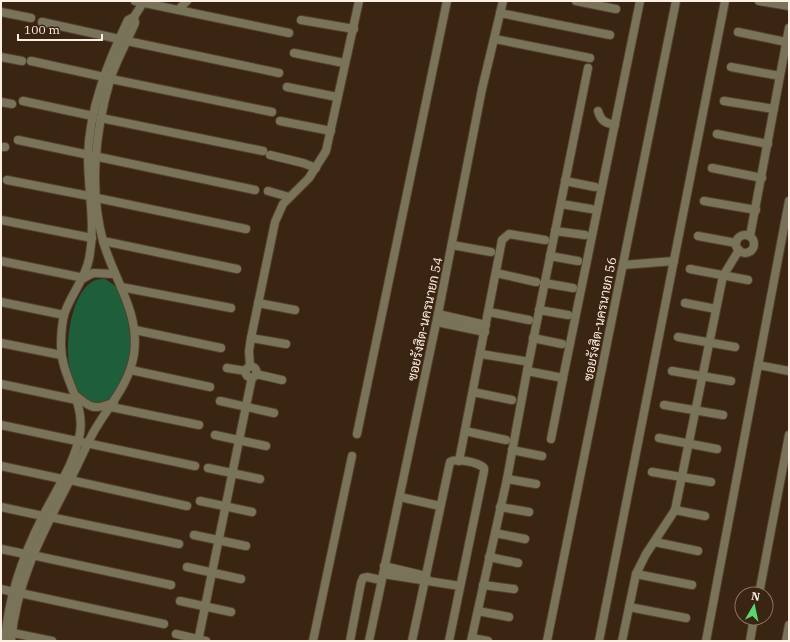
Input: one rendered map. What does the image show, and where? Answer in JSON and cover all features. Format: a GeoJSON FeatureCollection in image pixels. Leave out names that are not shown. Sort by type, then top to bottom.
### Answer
{"type":"FeatureCollection","features":[{"type":"Feature","properties":{"kind":"street"},"geometry":{"type":"LineString","coordinates":[[135,1],[289,33]]}},
{"type":"Feature","properties":{"kind":"street"},"geometry":{"type":"LineString","coordinates":[[178,10],[187,1]]}},
{"type":"Feature","properties":{"kind":"street"},"geometry":{"type":"LineString","coordinates":[[176,634],[201,640],[205,606],[247,407],[251,372],[251,338],[273,229],[280,210],[290,197],[305,183],[326,151],[344,63],[354,29],[359,1]]}},
{"type":"Feature","properties":{"kind":"street"},"geometry":{"type":"LineString","coordinates":[[357,434],[447,1]]}},
{"type":"Feature","properties":{"kind":"street","name":"ซอยรังสิต-นครนายก 54"},"geometry":{"type":"LineString","coordinates":[[369,641],[438,318],[479,104],[503,1]]}},
{"type":"Feature","properties":{"kind":"street"},"geometry":{"type":"LineString","coordinates":[[576,1],[616,9]]}},
{"type":"Feature","properties":{"kind":"street"},"geometry":{"type":"LineString","coordinates":[[551,439],[640,1]]}},
{"type":"Feature","properties":{"kind":"street","name":"ซอยรังสิต-นครนายก 56"},"geometry":{"type":"LineString","coordinates":[[547,641],[676,1]]}},
{"type":"Feature","properties":{"kind":"street"},"geometry":{"type":"LineString","coordinates":[[599,641],[725,1]]}},
{"type":"Feature","properties":{"kind":"street"},"geometry":{"type":"LineString","coordinates":[[759,1],[789,6]]}},
{"type":"Feature","properties":{"kind":"street"},"geometry":{"type":"LineString","coordinates":[[66,479],[78,441],[81,422],[76,397],[63,369],[61,355],[64,315],[84,278],[89,257],[92,238],[92,156],[97,117],[107,78],[123,40],[128,20],[134,17],[144,2]]}},
{"type":"Feature","properties":{"kind":"street"},"geometry":{"type":"LineString","coordinates":[[1,12],[31,18]]}},
{"type":"Feature","properties":{"kind":"street"},"geometry":{"type":"LineString","coordinates":[[500,13],[610,35]]}},
{"type":"Feature","properties":{"kind":"street"},"geometry":{"type":"LineString","coordinates":[[301,20],[354,29]]}},
{"type":"Feature","properties":{"kind":"street"},"geometry":{"type":"LineString","coordinates":[[42,22],[279,73]]}},
{"type":"Feature","properties":{"kind":"street"},"geometry":{"type":"LineString","coordinates":[[750,236],[789,28]]}},
{"type":"Feature","properties":{"kind":"street"},"geometry":{"type":"LineString","coordinates":[[738,32],[786,42]]}},
{"type":"Feature","properties":{"kind":"street"},"geometry":{"type":"LineString","coordinates":[[495,39],[590,58]]}},
{"type":"Feature","properties":{"kind":"street"},"geometry":{"type":"LineString","coordinates":[[294,53],[344,63]]}},
{"type":"Feature","properties":{"kind":"street"},"geometry":{"type":"LineString","coordinates":[[1,57],[22,61]]}},
{"type":"Feature","properties":{"kind":"street"},"geometry":{"type":"LineString","coordinates":[[31,61],[272,112]]}},
{"type":"Feature","properties":{"kind":"street"},"geometry":{"type":"LineString","coordinates":[[731,66],[780,76]]}},
{"type":"Feature","properties":{"kind":"street"},"geometry":{"type":"LineString","coordinates":[[488,641],[471,639],[495,533],[588,68]]}},
{"type":"Feature","properties":{"kind":"street"},"geometry":{"type":"LineString","coordinates":[[287,87],[337,97]]}},
{"type":"Feature","properties":{"kind":"street"},"geometry":{"type":"LineString","coordinates":[[23,101],[267,153],[316,168]]}},
{"type":"Feature","properties":{"kind":"street"},"geometry":{"type":"LineString","coordinates":[[724,101],[774,109]]}},
{"type":"Feature","properties":{"kind":"street"},"geometry":{"type":"LineString","coordinates":[[1,102],[12,104]]}},
{"type":"Feature","properties":{"kind":"street"},"geometry":{"type":"LineString","coordinates":[[598,111],[602,120],[606,123],[615,125]]}},
{"type":"Feature","properties":{"kind":"street"},"geometry":{"type":"LineString","coordinates":[[280,122],[331,132]]}},
{"type":"Feature","properties":{"kind":"street"},"geometry":{"type":"LineString","coordinates":[[718,134],[768,144]]}},
{"type":"Feature","properties":{"kind":"street"},"geometry":{"type":"LineString","coordinates":[[18,140],[255,190]]}},
{"type":"Feature","properties":{"kind":"street"},"geometry":{"type":"LineString","coordinates":[[712,168],[762,178]]}},
{"type":"Feature","properties":{"kind":"street"},"geometry":{"type":"LineString","coordinates":[[7,180],[246,229]]}},
{"type":"Feature","properties":{"kind":"street"},"geometry":{"type":"LineString","coordinates":[[565,181],[595,186]]}},
{"type":"Feature","properties":{"kind":"street"},"geometry":{"type":"LineString","coordinates":[[268,191],[290,197]]}},
{"type":"Feature","properties":{"kind":"street"},"geometry":{"type":"LineString","coordinates":[[4,641],[28,554],[66,479],[99,423],[123,389],[131,370],[134,354],[135,330],[131,310],[114,274],[103,241],[93,197]]}},
{"type":"Feature","properties":{"kind":"street"},"geometry":{"type":"LineString","coordinates":[[704,201],[756,210]]}},
{"type":"Feature","properties":{"kind":"street"},"geometry":{"type":"LineString","coordinates":[[706,641],[789,201]]}},
{"type":"Feature","properties":{"kind":"street"},"geometry":{"type":"LineString","coordinates":[[561,204],[591,209]]}},
{"type":"Feature","properties":{"kind":"street"},"geometry":{"type":"LineString","coordinates":[[1,220],[92,238]]}},
{"type":"Feature","properties":{"kind":"street"},"geometry":{"type":"LineString","coordinates":[[556,231],[585,235]]}},
{"type":"Feature","properties":{"kind":"street"},"geometry":{"type":"LineString","coordinates":[[459,461],[502,240],[509,234],[545,240]]}},
{"type":"Feature","properties":{"kind":"street"},"geometry":{"type":"LineString","coordinates":[[624,641],[636,574],[646,554],[675,510],[701,377],[723,276],[738,247],[741,236],[750,236],[754,240],[753,249],[748,252],[738,247],[698,236]]}},
{"type":"Feature","properties":{"kind":"street"},"geometry":{"type":"LineString","coordinates":[[103,241],[237,269]]}},
{"type":"Feature","properties":{"kind":"street"},"geometry":{"type":"LineString","coordinates":[[452,245],[491,252]]}},
{"type":"Feature","properties":{"kind":"street"},"geometry":{"type":"LineString","coordinates":[[550,256],[578,261]]}},
{"type":"Feature","properties":{"kind":"street"},"geometry":{"type":"LineString","coordinates":[[1,261],[84,278],[93,274],[114,274]]}},
{"type":"Feature","properties":{"kind":"street"},"geometry":{"type":"LineString","coordinates":[[622,265],[674,261]]}},
{"type":"Feature","properties":{"kind":"street"},"geometry":{"type":"LineString","coordinates":[[690,269],[748,280]]}},
{"type":"Feature","properties":{"kind":"street"},"geometry":{"type":"LineString","coordinates":[[496,273],[536,282]]}},
{"type":"Feature","properties":{"kind":"street"},"geometry":{"type":"LineString","coordinates":[[544,283],[572,288]]}},
{"type":"Feature","properties":{"kind":"street"},"geometry":{"type":"LineString","coordinates":[[121,287],[231,308]]}},
{"type":"Feature","properties":{"kind":"street"},"geometry":{"type":"LineString","coordinates":[[1,302],[64,315]]}},
{"type":"Feature","properties":{"kind":"street"},"geometry":{"type":"LineString","coordinates":[[258,303],[295,310]]}},
{"type":"Feature","properties":{"kind":"street"},"geometry":{"type":"LineString","coordinates":[[685,303],[716,309]]}},
{"type":"Feature","properties":{"kind":"street"},"geometry":{"type":"LineString","coordinates":[[539,310],[568,315]]}},
{"type":"Feature","properties":{"kind":"street"},"geometry":{"type":"LineString","coordinates":[[488,312],[529,320]]}},
{"type":"Feature","properties":{"kind":"street"},"geometry":{"type":"LineString","coordinates":[[438,318],[485,329]]}},
{"type":"Feature","properties":{"kind":"street"},"geometry":{"type":"LineString","coordinates":[[135,330],[221,348]]}},
{"type":"Feature","properties":{"kind":"street"},"geometry":{"type":"LineString","coordinates":[[678,337],[735,347]]}},
{"type":"Feature","properties":{"kind":"street"},"geometry":{"type":"LineString","coordinates":[[251,338],[286,344]]}},
{"type":"Feature","properties":{"kind":"street"},"geometry":{"type":"LineString","coordinates":[[533,338],[562,344]]}},
{"type":"Feature","properties":{"kind":"street"},"geometry":{"type":"LineString","coordinates":[[1,343],[61,355]]}},
{"type":"Feature","properties":{"kind":"street"},"geometry":{"type":"LineString","coordinates":[[481,354],[524,361]]}},
{"type":"Feature","properties":{"kind":"street"},"geometry":{"type":"LineString","coordinates":[[758,365],[789,371]]}},
{"type":"Feature","properties":{"kind":"street"},"geometry":{"type":"LineString","coordinates":[[227,368],[251,372],[282,380]]}},
{"type":"Feature","properties":{"kind":"street"},"geometry":{"type":"LineString","coordinates":[[131,370],[210,387]]}},
{"type":"Feature","properties":{"kind":"street"},"geometry":{"type":"LineString","coordinates":[[528,371],[563,378]]}},
{"type":"Feature","properties":{"kind":"street"},"geometry":{"type":"LineString","coordinates":[[672,371],[731,382]]}},
{"type":"Feature","properties":{"kind":"street"},"geometry":{"type":"LineString","coordinates":[[1,384],[76,397],[93,407],[113,404],[199,426]]}},
{"type":"Feature","properties":{"kind":"street"},"geometry":{"type":"LineString","coordinates":[[473,392],[512,400]]}},
{"type":"Feature","properties":{"kind":"street"},"geometry":{"type":"LineString","coordinates":[[220,401],[274,412]]}},
{"type":"Feature","properties":{"kind":"street"},"geometry":{"type":"LineString","coordinates":[[664,405],[723,415]]}},
{"type":"Feature","properties":{"kind":"street"},"geometry":{"type":"LineString","coordinates":[[1,425],[195,466]]}},
{"type":"Feature","properties":{"kind":"street"},"geometry":{"type":"LineString","coordinates":[[465,431],[506,440]]}},
{"type":"Feature","properties":{"kind":"street"},"geometry":{"type":"LineString","coordinates":[[215,435],[266,446]]}},
{"type":"Feature","properties":{"kind":"street"},"geometry":{"type":"LineString","coordinates":[[761,586],[789,435]]}},
{"type":"Feature","properties":{"kind":"street"},"geometry":{"type":"LineString","coordinates":[[659,438],[717,448]]}},
{"type":"Feature","properties":{"kind":"street"},"geometry":{"type":"LineString","coordinates":[[512,450],[542,456]]}},
{"type":"Feature","properties":{"kind":"street"},"geometry":{"type":"LineString","coordinates":[[313,641],[352,456]]}},
{"type":"Feature","properties":{"kind":"street"},"geometry":{"type":"LineString","coordinates":[[412,641],[450,462],[459,461],[480,465],[484,468],[449,641]]}},
{"type":"Feature","properties":{"kind":"street"},"geometry":{"type":"LineString","coordinates":[[1,466],[186,506]]}},
{"type":"Feature","properties":{"kind":"street"},"geometry":{"type":"LineString","coordinates":[[208,468],[260,479]]}},
{"type":"Feature","properties":{"kind":"street"},"geometry":{"type":"LineString","coordinates":[[652,472],[711,482]]}},
{"type":"Feature","properties":{"kind":"street"},"geometry":{"type":"LineString","coordinates":[[506,479],[536,484]]}},
{"type":"Feature","properties":{"kind":"street"},"geometry":{"type":"LineString","coordinates":[[400,497],[440,506]]}},
{"type":"Feature","properties":{"kind":"street"},"geometry":{"type":"LineString","coordinates":[[200,501],[252,512]]}},
{"type":"Feature","properties":{"kind":"street"},"geometry":{"type":"LineString","coordinates":[[1,507],[179,544]]}},
{"type":"Feature","properties":{"kind":"street"},"geometry":{"type":"LineString","coordinates":[[500,507],[529,512]]}},
{"type":"Feature","properties":{"kind":"street"},"geometry":{"type":"LineString","coordinates":[[675,510],[705,516]]}},
{"type":"Feature","properties":{"kind":"street"},"geometry":{"type":"LineString","coordinates":[[495,533],[525,538]]}},
{"type":"Feature","properties":{"kind":"street"},"geometry":{"type":"LineString","coordinates":[[194,535],[246,546]]}},
{"type":"Feature","properties":{"kind":"street"},"geometry":{"type":"LineString","coordinates":[[655,542],[698,551]]}},
{"type":"Feature","properties":{"kind":"street"},"geometry":{"type":"LineString","coordinates":[[1,549],[171,585]]}},
{"type":"Feature","properties":{"kind":"street"},"geometry":{"type":"LineString","coordinates":[[489,557],[518,563]]}},
{"type":"Feature","properties":{"kind":"street"},"geometry":{"type":"LineString","coordinates":[[187,568],[241,579]]}},
{"type":"Feature","properties":{"kind":"street"},"geometry":{"type":"LineString","coordinates":[[350,641],[363,578],[383,573],[426,579],[460,586]]}},
{"type":"Feature","properties":{"kind":"street"},"geometry":{"type":"LineString","coordinates":[[636,574],[692,585]]}},
{"type":"Feature","properties":{"kind":"street"},"geometry":{"type":"LineString","coordinates":[[483,585],[514,590]]}},
{"type":"Feature","properties":{"kind":"street"},"geometry":{"type":"LineString","coordinates":[[1,589],[164,624]]}},
{"type":"Feature","properties":{"kind":"street"},"geometry":{"type":"LineString","coordinates":[[180,601],[231,612]]}},
{"type":"Feature","properties":{"kind":"street"},"geometry":{"type":"LineString","coordinates":[[629,607],[686,618]]}},
{"type":"Feature","properties":{"kind":"street"},"geometry":{"type":"LineString","coordinates":[[478,611],[509,617]]}},
{"type":"Feature","properties":{"kind":"street"},"geometry":{"type":"LineString","coordinates":[[786,641],[789,625]]}},
{"type":"Feature","properties":{"kind":"street"},"geometry":{"type":"LineString","coordinates":[[750,641],[753,626]]}},
{"type":"Feature","properties":{"kind":"street"},"geometry":{"type":"LineString","coordinates":[[7,634],[52,641]]}},
{"type":"Feature","properties":{"kind":"green space"},"geometry":{"type":"Polygon","coordinates":[[[105,279],[115,286],[122,298],[129,326],[131,350],[122,383],[117,391],[105,402],[98,403],[84,398],[75,385],[70,367],[68,346],[70,324],[76,304],[85,288],[96,280],[105,279]]]}}]}
